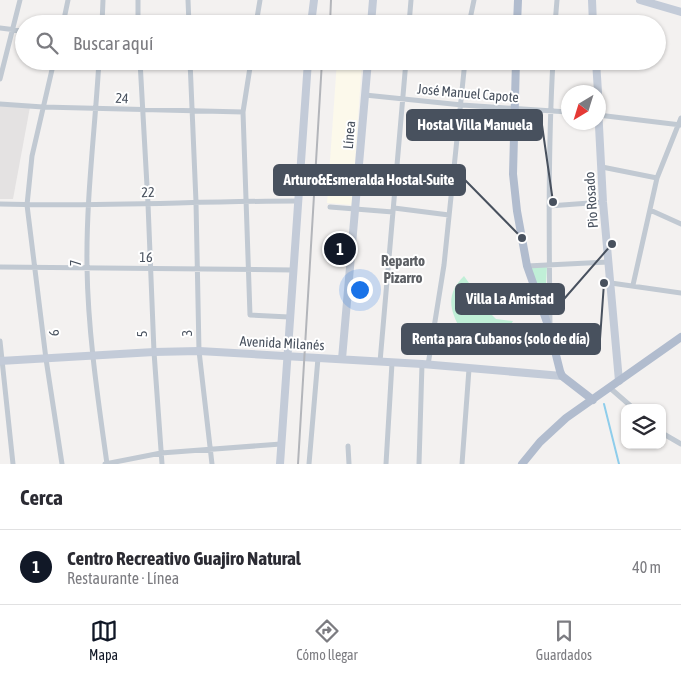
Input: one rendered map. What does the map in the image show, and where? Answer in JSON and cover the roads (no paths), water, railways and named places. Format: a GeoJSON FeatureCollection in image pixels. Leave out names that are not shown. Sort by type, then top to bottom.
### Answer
{"type":"FeatureCollection","features":[{"type":"Feature","properties":{"kind":"main road"},"geometry":{"type":"LineString","coordinates":[[517,15],[518,0]]}},
{"type":"Feature","properties":{"kind":"main road"},"geometry":{"type":"LineString","coordinates":[[516,70],[513,174],[518,218],[527,266],[550,331],[562,376],[593,400]]}},
{"type":"Feature","properties":{"kind":"main road"},"geometry":{"type":"LineString","coordinates":[[522,464],[552,430],[681,337]]}},
{"type":"Feature","properties":{"kind":"street"},"geometry":{"type":"LineString","coordinates":[[16,15],[20,0]]}},
{"type":"Feature","properties":{"kind":"street"},"geometry":{"type":"LineString","coordinates":[[65,15],[68,0]]}},
{"type":"Feature","properties":{"kind":"street"},"geometry":{"type":"LineString","coordinates":[[103,15],[104,0]]}},
{"type":"Feature","properties":{"kind":"street"},"geometry":{"type":"LineString","coordinates":[[138,0],[138,15]]}},
{"type":"Feature","properties":{"kind":"street"},"geometry":{"type":"LineString","coordinates":[[188,0],[189,15]]}},
{"type":"Feature","properties":{"kind":"street"},"geometry":{"type":"LineString","coordinates":[[258,15],[260,0]]}},
{"type":"Feature","properties":{"kind":"street"},"geometry":{"type":"LineString","coordinates":[[312,15],[314,0]]}},
{"type":"Feature","properties":{"kind":"street"},"geometry":{"type":"LineString","coordinates":[[372,15],[373,0]]}},
{"type":"Feature","properties":{"kind":"street"},"geometry":{"type":"LineString","coordinates":[[410,15],[411,0]]}},
{"type":"Feature","properties":{"kind":"street"},"geometry":{"type":"LineString","coordinates":[[471,15],[474,0]]}},
{"type":"Feature","properties":{"kind":"street"},"geometry":{"type":"LineString","coordinates":[[556,15],[557,0]]}},
{"type":"Feature","properties":{"kind":"street"},"geometry":{"type":"LineString","coordinates":[[592,0],[593,15]]}},
{"type":"Feature","properties":{"kind":"street"},"geometry":{"type":"LineString","coordinates":[[640,0],[665,3],[681,12]]}},
{"type":"Feature","properties":{"kind":"street"},"geometry":{"type":"LineString","coordinates":[[0,79],[15,18]]}},
{"type":"Feature","properties":{"kind":"street"},"geometry":{"type":"LineString","coordinates":[[0,28],[15,30]]}},
{"type":"Feature","properties":{"kind":"street","name":"9"},"geometry":{"type":"LineString","coordinates":[[52,70],[32,156],[27,205],[46,359],[62,464]]}},
{"type":"Feature","properties":{"kind":"street","name":"7"},"geometry":{"type":"LineString","coordinates":[[98,70],[88,206],[87,268],[92,355],[106,464]]}},
{"type":"Feature","properties":{"kind":"street","name":"5"},"geometry":{"type":"LineString","coordinates":[[140,70],[154,352],[162,464]]}},
{"type":"Feature","properties":{"kind":"street","name":"3"},"geometry":{"type":"LineString","coordinates":[[190,70],[196,202],[199,352],[212,464]]}},
{"type":"Feature","properties":{"kind":"street"},"geometry":{"type":"LineString","coordinates":[[249,70],[244,112],[250,315],[290,317]]}},
{"type":"Feature","properties":{"kind":"street"},"geometry":{"type":"LineString","coordinates":[[280,464],[307,70]]}},
{"type":"Feature","properties":{"kind":"street","name":"Línea"},"geometry":{"type":"LineString","coordinates":[[342,359],[367,70]]}},
{"type":"Feature","properties":{"kind":"street"},"geometry":{"type":"LineString","coordinates":[[380,362],[405,70]]}},
{"type":"Feature","properties":{"kind":"street"},"geometry":{"type":"LineString","coordinates":[[419,464],[425,364],[444,265],[464,70]]}},
{"type":"Feature","properties":{"kind":"street"},"geometry":{"type":"LineString","coordinates":[[550,331],[549,206],[552,70]]}},
{"type":"Feature","properties":{"kind":"street"},"geometry":{"type":"LineString","coordinates":[[597,70],[598,85]]}},
{"type":"Feature","properties":{"kind":"street","name":"José Manuel Capote"},"geometry":{"type":"LineString","coordinates":[[365,94],[462,105],[561,112]]}},
{"type":"Feature","properties":{"kind":"street","name":"24"},"geometry":{"type":"LineString","coordinates":[[0,104],[43,107],[244,112]]}},
{"type":"Feature","properties":{"kind":"street"},"geometry":{"type":"LineString","coordinates":[[606,116],[680,125]]}},
{"type":"Feature","properties":{"kind":"street"},"geometry":{"type":"LineString","coordinates":[[633,285],[658,178],[680,125],[681,118]]}},
{"type":"Feature","properties":{"kind":"street","name":"Pio Rosado"},"geometry":{"type":"LineString","coordinates":[[600,130],[608,262],[619,381]]}},
{"type":"Feature","properties":{"kind":"street"},"geometry":{"type":"LineString","coordinates":[[602,167],[658,178]]}},
{"type":"Feature","properties":{"kind":"street","name":"22"},"geometry":{"type":"LineString","coordinates":[[0,204],[88,206],[297,201]]}},
{"type":"Feature","properties":{"kind":"street"},"geometry":{"type":"LineString","coordinates":[[549,206],[604,202]]}},
{"type":"Feature","properties":{"kind":"street"},"geometry":{"type":"LineString","coordinates":[[330,207],[449,215]]}},
{"type":"Feature","properties":{"kind":"street"},"geometry":{"type":"LineString","coordinates":[[650,210],[681,224]]}},
{"type":"Feature","properties":{"kind":"street"},"geometry":{"type":"LineString","coordinates":[[527,266],[608,262]]}},
{"type":"Feature","properties":{"kind":"street","name":"16"},"geometry":{"type":"LineString","coordinates":[[0,267],[293,270]]}},
{"type":"Feature","properties":{"kind":"street"},"geometry":{"type":"LineString","coordinates":[[611,283],[681,293]]}},
{"type":"Feature","properties":{"kind":"street"},"geometry":{"type":"LineString","coordinates":[[0,341],[13,464]]}},
{"type":"Feature","properties":{"kind":"street","name":"Avenida Milanés"},"geometry":{"type":"LineString","coordinates":[[1,361],[154,352],[199,352],[425,364],[562,376]]}},
{"type":"Feature","properties":{"kind":"street"},"geometry":{"type":"LineString","coordinates":[[309,464],[318,358]]}},
{"type":"Feature","properties":{"kind":"street"},"geometry":{"type":"LineString","coordinates":[[386,464],[392,363]]}},
{"type":"Feature","properties":{"kind":"street"},"geometry":{"type":"LineString","coordinates":[[462,464],[470,369]]}},
{"type":"Feature","properties":{"kind":"street"},"geometry":{"type":"LineString","coordinates":[[610,388],[628,404]]}},
{"type":"Feature","properties":{"kind":"street"},"geometry":{"type":"LineString","coordinates":[[666,435],[681,444]]}},
{"type":"Feature","properties":{"kind":"street"},"geometry":{"type":"LineString","coordinates":[[106,464],[161,453],[281,444]]}},
{"type":"Feature","properties":{"kind":"street"},"geometry":{"type":"LineString","coordinates":[[348,446],[349,464]]}},
{"type":"Feature","properties":{"kind":"waterway"},"geometry":{"type":"LineString","coordinates":[[604,404],[619,464]]}},
{"type":"Feature","properties":{"kind":"railway"},"geometry":{"type":"LineString","coordinates":[[330,15],[331,0]]}},
{"type":"Feature","properties":{"kind":"railway"},"geometry":{"type":"LineString","coordinates":[[298,464],[321,70]]}},
{"type":"Feature","properties":{"kind":"place","name":"Hostal Villa Manuela"},"geometry":{"type":"Point","coordinates":[553,202]}},
{"type":"Feature","properties":{"kind":"place","name":"Arturo&Esmeralda Hostal-Suite"},"geometry":{"type":"Point","coordinates":[522,238]}},
{"type":"Feature","properties":{"kind":"place","name":"Villa La Amistad"},"geometry":{"type":"Point","coordinates":[612,244]}},
{"type":"Feature","properties":{"kind":"place","name":"Centro Recreativo Guajiro Natural"},"geometry":{"type":"Point","coordinates":[340,249]}},
{"type":"Feature","properties":{"kind":"place","name":"Renta para Cubanos (solo de día)"},"geometry":{"type":"Point","coordinates":[604,283]}},
{"type":"Feature","properties":{"kind":"district","name":"Reparto Pizarro"},"geometry":{"type":"Point","coordinates":[403,268]}}]}
